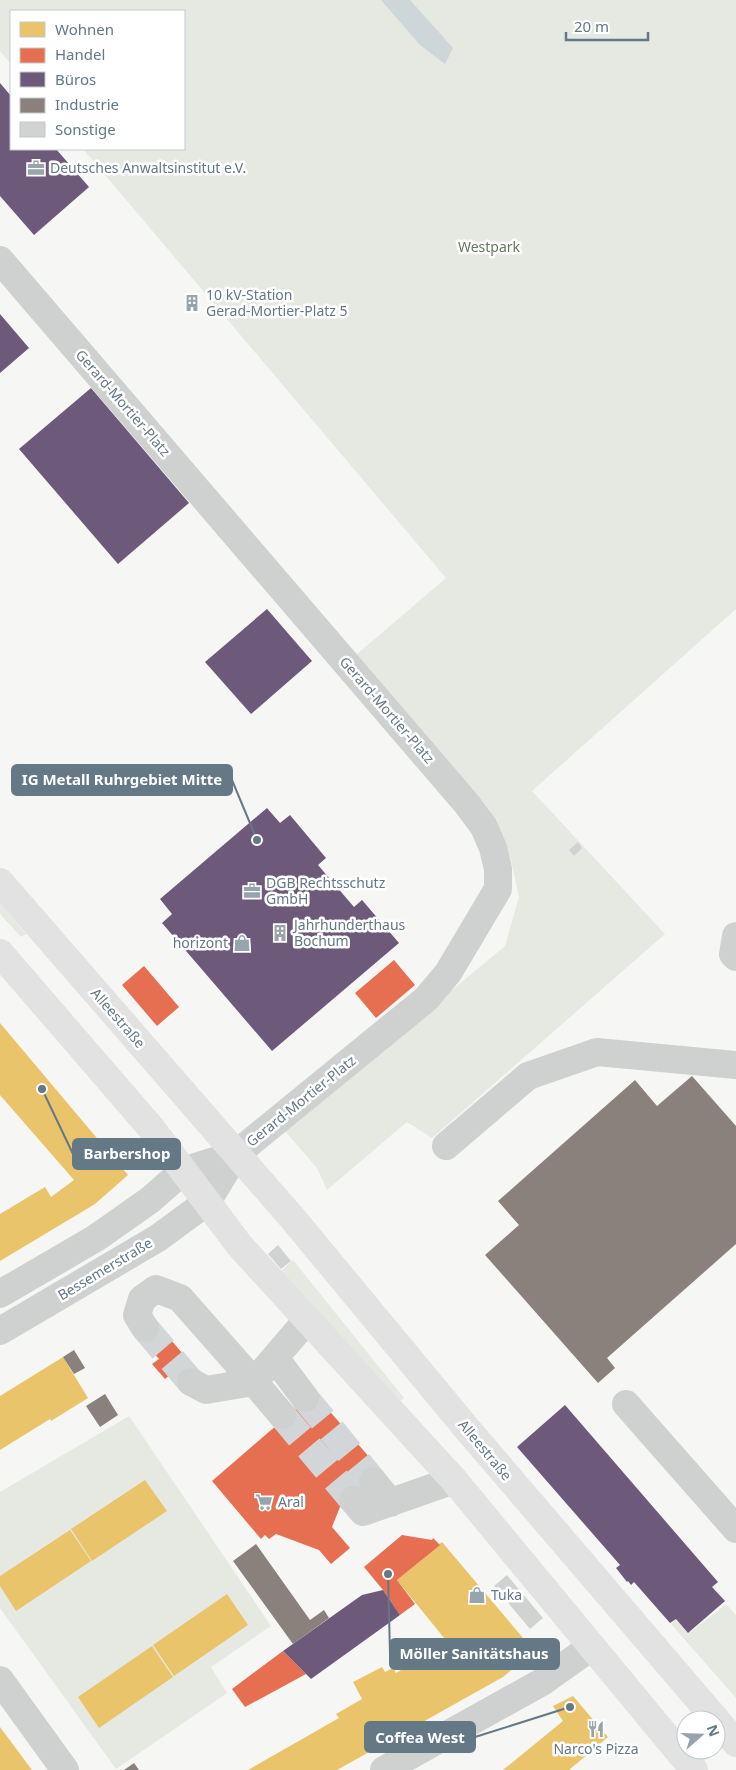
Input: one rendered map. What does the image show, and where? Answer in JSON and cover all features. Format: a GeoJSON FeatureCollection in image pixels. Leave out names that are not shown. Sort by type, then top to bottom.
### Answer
{"type":"FeatureCollection","features":[{"type":"Feature","properties":{"kind":"main road","name":"Alleestraße"},"geometry":{"type":"LineString","coordinates":[[0,882],[294,1220],[468,1430],[736,1743]]}},
{"type":"Feature","properties":{"kind":"main road"},"geometry":{"type":"LineString","coordinates":[[0,953],[140,1116],[240,1246],[454,1480],[694,1770]]}},
{"type":"Feature","properties":{"kind":"street","name":"Gerard-Mortier-Platz"},"geometry":{"type":"LineString","coordinates":[[0,260],[473,812],[484,827],[493,848],[498,869],[498,888],[448,973],[426,999],[236,1154]]}},
{"type":"Feature","properties":{"kind":"street"},"geometry":{"type":"LineString","coordinates":[[736,936],[733,954],[736,957]]}},
{"type":"Feature","properties":{"kind":"street"},"geometry":{"type":"LineString","coordinates":[[446,1146],[528,1076],[597,1052],[736,1065]]}},
{"type":"Feature","properties":{"kind":"street"},"geometry":{"type":"LineString","coordinates":[[0,1294],[96,1238],[150,1200],[183,1171],[236,1154]]}},
{"type":"Feature","properties":{"kind":"street"},"geometry":{"type":"LineString","coordinates":[[207,1202],[236,1154]]}},
{"type":"Feature","properties":{"kind":"street","name":"Bessemerstraße"},"geometry":{"type":"LineString","coordinates":[[0,1331],[158,1238],[207,1202]]}},
{"type":"Feature","properties":{"kind":"street"},"geometry":{"type":"LineString","coordinates":[[145,1328],[137,1315],[142,1299],[156,1289],[180,1298],[282,1415]]}},
{"type":"Feature","properties":{"kind":"street"},"geometry":{"type":"LineString","coordinates":[[199,1386],[254,1382],[306,1320]]}},
{"type":"Feature","properties":{"kind":"street"},"geometry":{"type":"LineString","coordinates":[[275,1358],[305,1398]]}},
{"type":"Feature","properties":{"kind":"street"},"geometry":{"type":"LineString","coordinates":[[626,1404],[736,1529]]}},
{"type":"Feature","properties":{"kind":"street"},"geometry":{"type":"LineString","coordinates":[[353,1500],[363,1512],[454,1480]]}},
{"type":"Feature","properties":{"kind":"street"},"geometry":{"type":"LineString","coordinates":[[373,1481],[391,1503]]}},
{"type":"Feature","properties":{"kind":"street"},"geometry":{"type":"LineString","coordinates":[[384,1770],[542,1682],[591,1647]]}},
{"type":"Feature","properties":{"kind":"street"},"geometry":{"type":"LineString","coordinates":[[0,1680],[65,1770]]}},
{"type":"Feature","properties":{"kind":"green space","name":"Westpark"},"geometry":{"type":"Polygon","coordinates":[[[0,0],[736,0],[736,609],[532,791],[665,934],[432,1138],[407,1122],[327,1190],[317,1168],[284,1130],[505,946],[519,897],[511,860],[486,806],[356,655],[446,578],[84,150],[185,150],[185,10],[10,10],[10,63],[0,51],[0,0]]]}},
{"type":"Feature","properties":{"kind":"green space"},"geometry":{"type":"Polygon","coordinates":[[[0,903],[26,934],[21,937],[0,914],[0,903]]]}},
{"type":"Feature","properties":{"kind":"green space"},"geometry":{"type":"Polygon","coordinates":[[[293,1260],[404,1398],[399,1402],[280,1272],[293,1260]]]}},
{"type":"Feature","properties":{"kind":"green space"},"geometry":{"type":"Polygon","coordinates":[[[129,1416],[271,1626],[211,1667],[227,1693],[116,1769],[0,1608],[0,1492],[129,1416]]]}},
{"type":"Feature","properties":{"kind":"green space"},"geometry":{"type":"Polygon","coordinates":[[[726,1604],[736,1615],[736,1698],[671,1624],[676,1619],[688,1634],[726,1604]]]}},
{"type":"Feature","properties":{"kind":"shaded area"},"geometry":{"type":"Polygon","coordinates":[[[381,0],[410,0],[453,48],[445,64],[420,45],[381,0]]]}},
{"type":"Feature","properties":{"kind":"building: Wohnen"},"geometry":{"type":"Polygon","coordinates":[[[0,1023],[128,1175],[95,1204],[0,1261],[0,1214],[45,1187],[51,1197],[74,1180],[0,1095],[0,1023]]]}},
{"type":"Feature","properties":{"kind":"building: Wohnen"},"geometry":{"type":"Polygon","coordinates":[[[63,1357],[88,1398],[0,1450],[0,1396],[63,1357]]]}},
{"type":"Feature","properties":{"kind":"building: Wohnen"},"geometry":{"type":"Polygon","coordinates":[[[145,1480],[167,1511],[92,1561],[71,1529],[145,1480]]]}},
{"type":"Feature","properties":{"kind":"building: Wohnen"},"geometry":{"type":"Polygon","coordinates":[[[70,1530],[91,1561],[16,1611],[0,1586],[0,1576],[70,1530]]]}},
{"type":"Feature","properties":{"kind":"building: Wohnen"},"geometry":{"type":"Polygon","coordinates":[[[442,1542],[534,1651],[503,1677],[337,1770],[248,1770],[339,1718],[336,1714],[362,1699],[353,1682],[382,1667],[385,1672],[393,1668],[396,1673],[446,1644],[451,1650],[453,1649],[397,1580],[442,1542]]]}},
{"type":"Feature","properties":{"kind":"building: Wohnen"},"geometry":{"type":"Polygon","coordinates":[[[227,1594],[248,1625],[174,1676],[153,1645],[227,1594]]]}},
{"type":"Feature","properties":{"kind":"building: Wohnen"},"geometry":{"type":"Polygon","coordinates":[[[152,1646],[173,1677],[99,1728],[78,1697],[152,1646]]]}},
{"type":"Feature","properties":{"kind":"building: Wohnen"},"geometry":{"type":"Polygon","coordinates":[[[573,1696],[608,1737],[569,1770],[503,1770],[563,1721],[553,1706],[573,1696]]]}},
{"type":"Feature","properties":{"kind":"building: Wohnen"},"geometry":{"type":"Polygon","coordinates":[[[0,1727],[32,1770],[0,1770],[0,1727]]]}},
{"type":"Feature","properties":{"kind":"building: Handel","name":"10 kV-Station Gerad-Mortier-Platz 5"},"geometry":{"type":"Polygon","coordinates":[[[194,297],[198,301],[189,309],[186,305],[194,297]]]}},
{"type":"Feature","properties":{"kind":"building: Handel"},"geometry":{"type":"Polygon","coordinates":[[[394,960],[415,985],[376,1018],[355,993],[394,960]]]}},
{"type":"Feature","properties":{"kind":"building: Handel"},"geometry":{"type":"Polygon","coordinates":[[[144,966],[179,1007],[157,1026],[122,985],[144,966]]]}},
{"type":"Feature","properties":{"kind":"building: Handel"},"geometry":{"type":"Polygon","coordinates":[[[154,1320],[200,1374],[185,1388],[172,1373],[165,1379],[152,1364],[159,1359],[138,1334],[154,1320]]]}},
{"type":"Feature","properties":{"kind":"building: Handel"},"geometry":{"type":"Polygon","coordinates":[[[314,1393],[382,1472],[340,1507],[332,1527],[350,1548],[331,1564],[319,1550],[276,1534],[269,1539],[265,1535],[261,1539],[212,1481],[314,1393]]]}},
{"type":"Feature","properties":{"kind":"building: Handel"},"geometry":{"type":"Polygon","coordinates":[[[402,1535],[432,1540],[433,1538],[440,1545],[397,1580],[415,1604],[400,1615],[364,1567],[402,1535]]]}},
{"type":"Feature","properties":{"kind":"building: Handel"},"geometry":{"type":"Polygon","coordinates":[[[283,1651],[306,1674],[245,1707],[232,1689],[283,1651]]]}},
{"type":"Feature","properties":{"kind":"building: Büros","name":"Deutsches Anwaltsinstitut e.V."},"geometry":{"type":"Polygon","coordinates":[[[0,83],[10,95],[10,150],[57,150],[89,187],[34,235],[0,196],[0,83]]]}},
{"type":"Feature","properties":{"kind":"building: Büros"},"geometry":{"type":"Polygon","coordinates":[[[0,314],[29,348],[0,373],[0,314]]]}},
{"type":"Feature","properties":{"kind":"building: Büros"},"geometry":{"type":"Polygon","coordinates":[[[91,388],[189,503],[118,564],[19,449],[91,388]]]}},
{"type":"Feature","properties":{"kind":"building: Büros"},"geometry":{"type":"Polygon","coordinates":[[[267,609],[312,661],[251,714],[205,662],[267,609]]]}},
{"type":"Feature","properties":{"kind":"building: Büros","name":"Jahrhunderthaus Bochum"},"geometry":{"type":"Polygon","coordinates":[[[267,808],[280,823],[290,815],[326,858],[318,865],[354,907],[362,900],[399,943],[272,1051],[162,923],[172,914],[160,899],[267,808]]]}},
{"type":"Feature","properties":{"kind":"building: Büros"},"geometry":{"type":"Polygon","coordinates":[[[565,1405],[718,1582],[712,1587],[725,1601],[688,1633],[676,1619],[670,1623],[634,1582],[631,1585],[627,1582],[616,1568],[620,1565],[517,1447],[565,1405]]]}},
{"type":"Feature","properties":{"kind":"building: Büros"},"geometry":{"type":"Polygon","coordinates":[[[383,1590],[400,1615],[311,1679],[283,1651],[362,1595],[383,1590]]]}},
{"type":"Feature","properties":{"kind":"building: Industrie"},"geometry":{"type":"Polygon","coordinates":[[[692,1076],[736,1126],[736,1244],[607,1358],[615,1368],[598,1383],[485,1255],[519,1225],[498,1201],[635,1080],[657,1106],[692,1076]]]}},
{"type":"Feature","properties":{"kind":"building: Industrie"},"geometry":{"type":"Polygon","coordinates":[[[74,1350],[85,1368],[74,1374],[63,1357],[74,1350]]]}},
{"type":"Feature","properties":{"kind":"building: Industrie"},"geometry":{"type":"Polygon","coordinates":[[[105,1394],[118,1415],[100,1427],[86,1406],[105,1394]]]}},
{"type":"Feature","properties":{"kind":"building: Industrie"},"geometry":{"type":"Polygon","coordinates":[[[256,1544],[310,1620],[324,1610],[329,1618],[293,1644],[233,1561],[256,1544]]]}},
{"type":"Feature","properties":{"kind":"building: Industrie"},"geometry":{"type":"Polygon","coordinates":[[[134,1763],[139,1770],[124,1770],[134,1763]]]}},
{"type":"Feature","properties":{"kind":"building: Sonstige"},"geometry":{"type":"Polygon","coordinates":[[[578,842],[582,848],[574,856],[569,850],[578,842]]]}},
{"type":"Feature","properties":{"kind":"building: Sonstige"},"geometry":{"type":"Polygon","coordinates":[[[278,1245],[291,1261],[281,1269],[268,1254],[278,1245]]]}},
{"type":"Feature","properties":{"kind":"building: Sonstige"},"geometry":{"type":"Polygon","coordinates":[[[507,1575],[543,1618],[530,1629],[494,1586],[507,1575]]]}},
{"type":"Feature","properties":{"kind":"tunnel"},"geometry":{"type":"LineString","coordinates":[[145,1328],[191,1382]]}},
{"type":"Feature","properties":{"kind":"tunnel"},"geometry":{"type":"LineString","coordinates":[[305,1398],[373,1481]]}},
{"type":"Feature","properties":{"kind":"tunnel"},"geometry":{"type":"LineString","coordinates":[[282,1415],[353,1500]]}},
{"type":"Feature","properties":{"kind":"place","name":"Deutsches Anwaltsinstitut e.V."},"geometry":{"type":"Point","coordinates":[36,168]}},
{"type":"Feature","properties":{"kind":"place","name":"10 kV-Station Gerad-Mortier-Platz 5"},"geometry":{"type":"Point","coordinates":[192,303]}},
{"type":"Feature","properties":{"kind":"place","name":"IG Metall Ruhrgebiet Mitte"},"geometry":{"type":"Point","coordinates":[257,840]}},
{"type":"Feature","properties":{"kind":"place","name":"DGB Rechtsschutz GmbH"},"geometry":{"type":"Point","coordinates":[252,891]}},
{"type":"Feature","properties":{"kind":"place","name":"Jahrhunderthaus Bochum"},"geometry":{"type":"Point","coordinates":[280,933]}},
{"type":"Feature","properties":{"kind":"place","name":"horizont"},"geometry":{"type":"Point","coordinates":[242,943]}},
{"type":"Feature","properties":{"kind":"place","name":"Barbershop"},"geometry":{"type":"Point","coordinates":[42,1089]}},
{"type":"Feature","properties":{"kind":"place","name":"Aral"},"geometry":{"type":"Point","coordinates":[264,1502]}},
{"type":"Feature","properties":{"kind":"place","name":"Möller Sanitätshaus"},"geometry":{"type":"Point","coordinates":[388,1574]}},
{"type":"Feature","properties":{"kind":"place","name":"Tuka"},"geometry":{"type":"Point","coordinates":[477,1595]}},
{"type":"Feature","properties":{"kind":"place","name":"Coffea West"},"geometry":{"type":"Point","coordinates":[570,1707]}},
{"type":"Feature","properties":{"kind":"place","name":"Narco's Pizza"},"geometry":{"type":"Point","coordinates":[596,1729]}}]}
